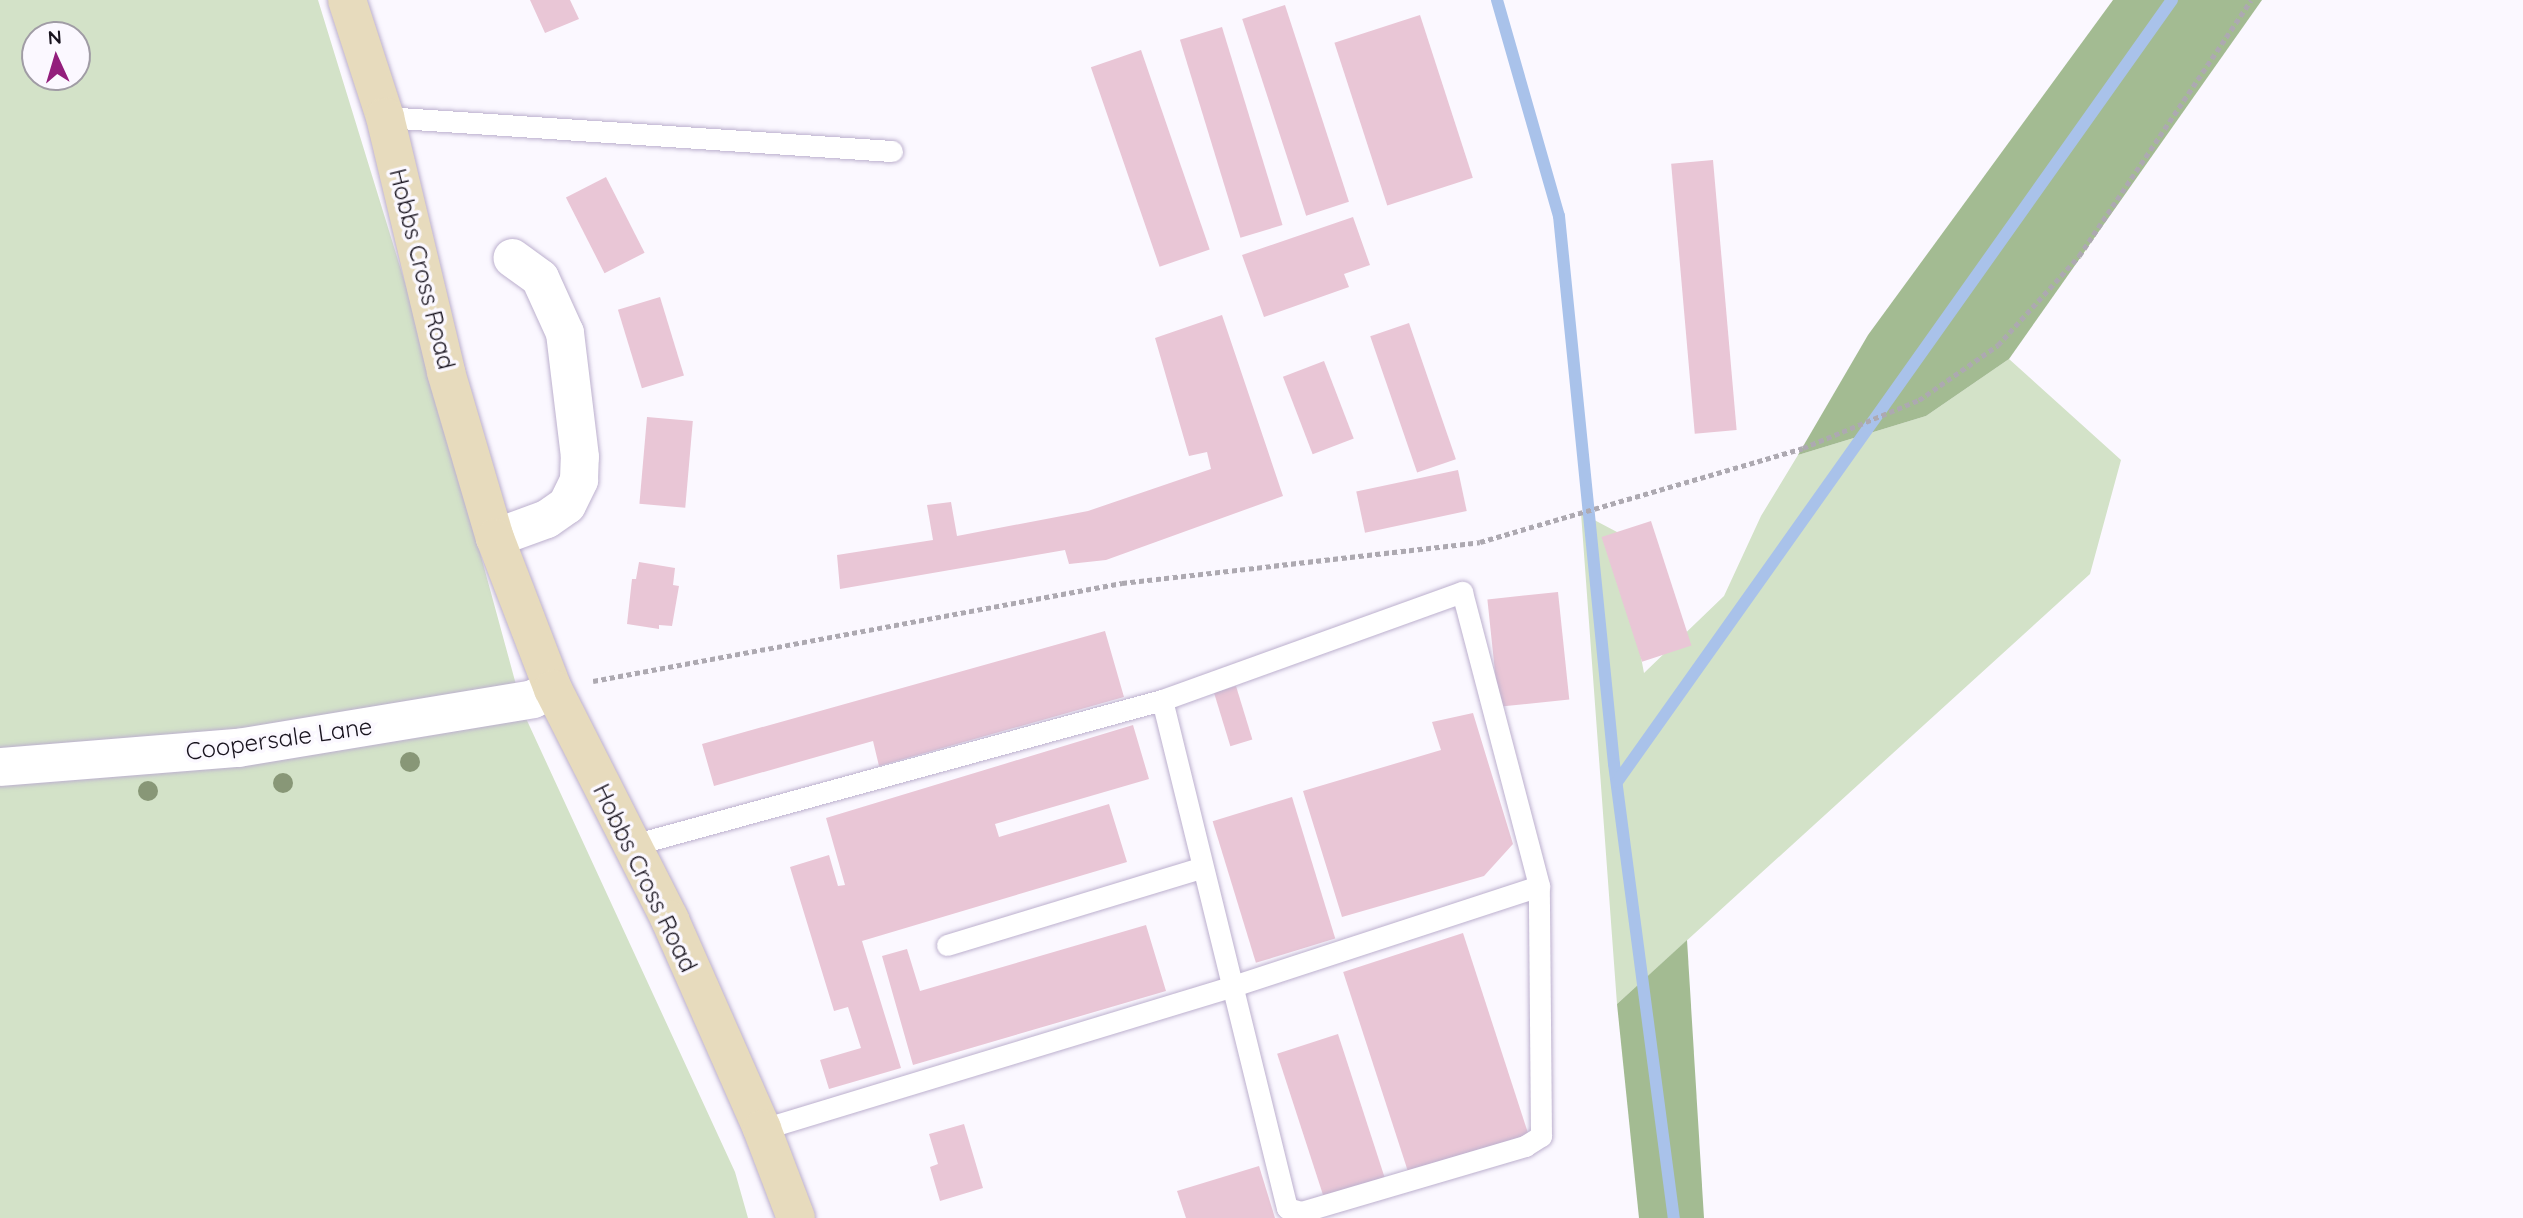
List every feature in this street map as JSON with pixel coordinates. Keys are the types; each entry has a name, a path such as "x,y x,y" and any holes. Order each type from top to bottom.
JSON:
{"street":[{"name":"Hobbs Cross Road","path":"347,0 385,117 446,372 495,538 553,689 629,846 670,920 762,1129 796,1218"},
{"path":"495,538 547,519 568,505 580,469 577,407 565,333 540,278 512,258"},
{"name":"Coopersale Lane","path":"0,767 238,748 533,699 553,689"}],"lane":[{"path":"385,117 892,151"},
{"path":"629,846 1161,700 1462,592 1539,886 1541,1136 1525,1146 1301,1212 1287,1208 1161,700"},
{"path":"947,945 1201,868"},
{"path":"762,1129 1230,986 1539,886"}],"path":[{"path":"553,689 1122,583 1480,542 1803,448 1919,400 1998,345 2079,256 2251,0"}],"green space":[{"path":"0,0 318,0 418,325 524,714 735,1172 748,1218 0,1218"},
{"path":"2113,0 2262,0 2009,359 1926,416 1798,455 1868,335"},
{"path":"2009,359 2121,460 2090,574 1617,1004 1581,513 1617,532 1644,673 1724,596 1761,516 1798,455 1926,416"},
{"path":"1687,940 1704,1218 1639,1218 1617,1004"}],"building":[{"path":"530,0 570,0 579,19 545,33"},
{"path":"1285,5 1349,202 1306,216 1242,19"},
{"path":"1420,15 1473,178 1387,205 1334,43"},
{"path":"1222,27 1283,225 1240,238 1180,40"},
{"path":"1141,50 1210,250 1160,267 1091,67"},
{"path":"1713,160 1737,430 1695,434 1671,164"},
{"path":"606,177 645,253 604,273 566,197"},
{"path":"1353,217 1370,265 1344,274 1349,287 1264,317 1242,255"},
{"path":"660,297 684,375 642,388 618,310"},
{"path":"1222,315 1283,496 1106,560 1069,564 1065,550 840,589 837,555 933,540 927,505 951,502 957,536 1088,511 1211,469 1207,452 1189,456 1155,338"},
{"path":"1409,323 1456,459 1417,473 1370,336"},
{"path":"1324,361 1354,438 1313,454 1283,377"},
{"path":"647,417 693,421 685,508 639,504"},
{"path":"1458,470 1467,511 1365,533 1356,492"},
{"path":"1651,521 1691,646 1642,662 1602,537"},
{"path":"639,562 675,568 673,585 679,586 672,626 659,625 659,629 627,624 632,579 636,579"},
{"path":"1558,592 1569,699 1499,707 1487,599"},
{"path":"1105,631 1124,697 879,766 873,741 714,786 702,744"},
{"path":"1236,686 1252,740 1230,746 1214,693"},
{"path":"1473,713 1513,844 1484,876 1342,917 1303,791 1441,750 1432,722"},
{"path":"1133,725 1149,779 995,824 999,837 1109,804 1127,862 862,941 901,1068 829,1089 820,1060 861,1048 848,1007 834,1011 790,867 829,855 838,886 845,885 826,818"},
{"path":"1292,797 1335,939 1256,963 1213,821"},
{"path":"1146,925 1166,991 913,1065 882,956 907,949 920,991"},
{"path":"1463,933 1529,1137 1410,1176 1343,972"},
{"path":"1338,1034 1387,1183 1326,1203 1277,1054"},
{"path":"964,1124 983,1188 940,1201 930,1167 938,1164 929,1134"},
{"path":"1259,1166 1275,1218 1186,1218 1177,1191"}],"waterway":[{"path":"1497,0 1559,216 1614,764 1674,1218"},
{"path":"1617,782 2172,0"}]}
